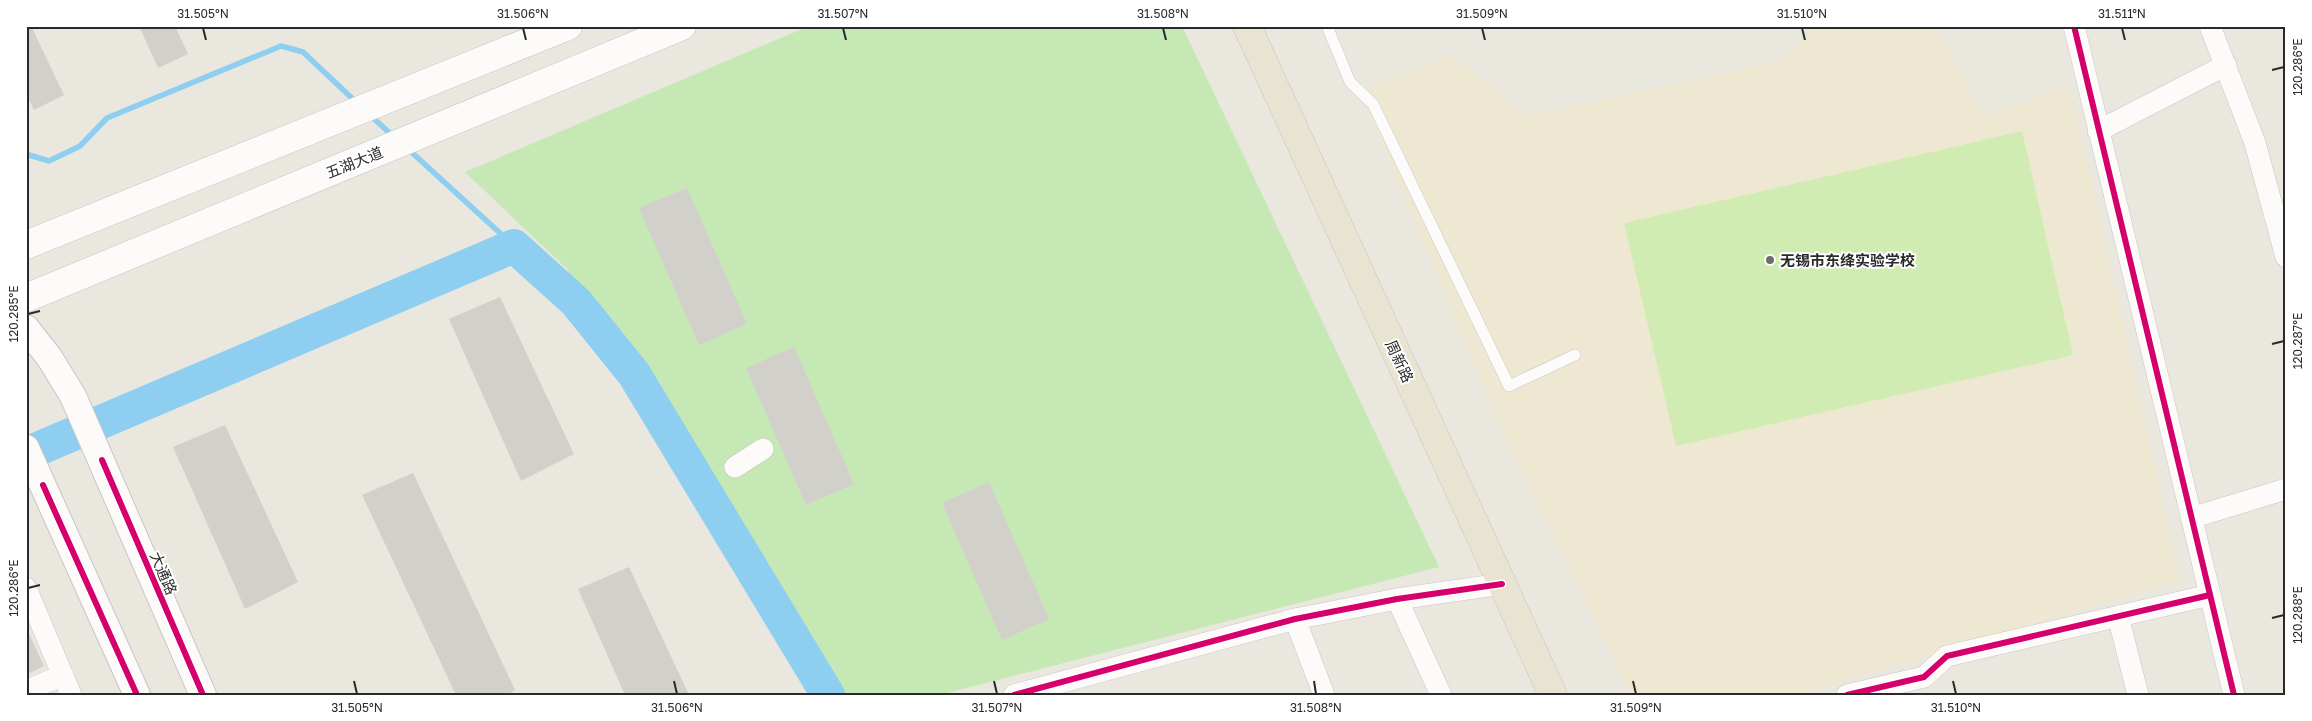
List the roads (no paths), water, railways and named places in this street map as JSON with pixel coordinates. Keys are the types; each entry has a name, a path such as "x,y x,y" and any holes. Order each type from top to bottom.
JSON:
{"main road":[{"path":"26,245 568,26"},
{"name":"五湖大道","path":"26,298 682,26"},
{"name":"周新路","path":"1236,26 1497,585 1553,695"},
{"name":"周新路","path":"1247,26 1497,585 1541,695"}],"street":[{"path":"2074,26 2234,695"},
{"path":"2210,26 2254,143 2286,257"},
{"path":"2098,131 2226,65"},
{"name":"大通路","path":"26,328 49,357 73,396 203,695"},
{"path":"26,448 137,695"},
{"path":"735,467 763,449"},
{"path":"2192,518 2286,489"},
{"path":"1014,695 1295,620 1397,599 1497,585"},
{"path":"26,588 71,695"},
{"path":"1847,695 1924,677 1947,656 2210,595"},
{"path":"1397,599 1441,695"},
{"path":"2118,616 2138,695"},
{"path":"1295,620 1324,695"},
{"path":"26,691 63,675"}],"lane":[{"path":"1327,26 1350,82 1373,104 1508,386 1575,355"}],"waterway":[{"path":"26,154 49,161 80,146 107,118 281,46 303,52 357,103"},
{"path":"370,115 394,137"},
{"path":"407,148 514,246"},
{"path":"26,454 514,246 576,302 634,374 828,695"}],"place":[{"name":"无锡市东绛实验学校","path":"1770,260"}]}
